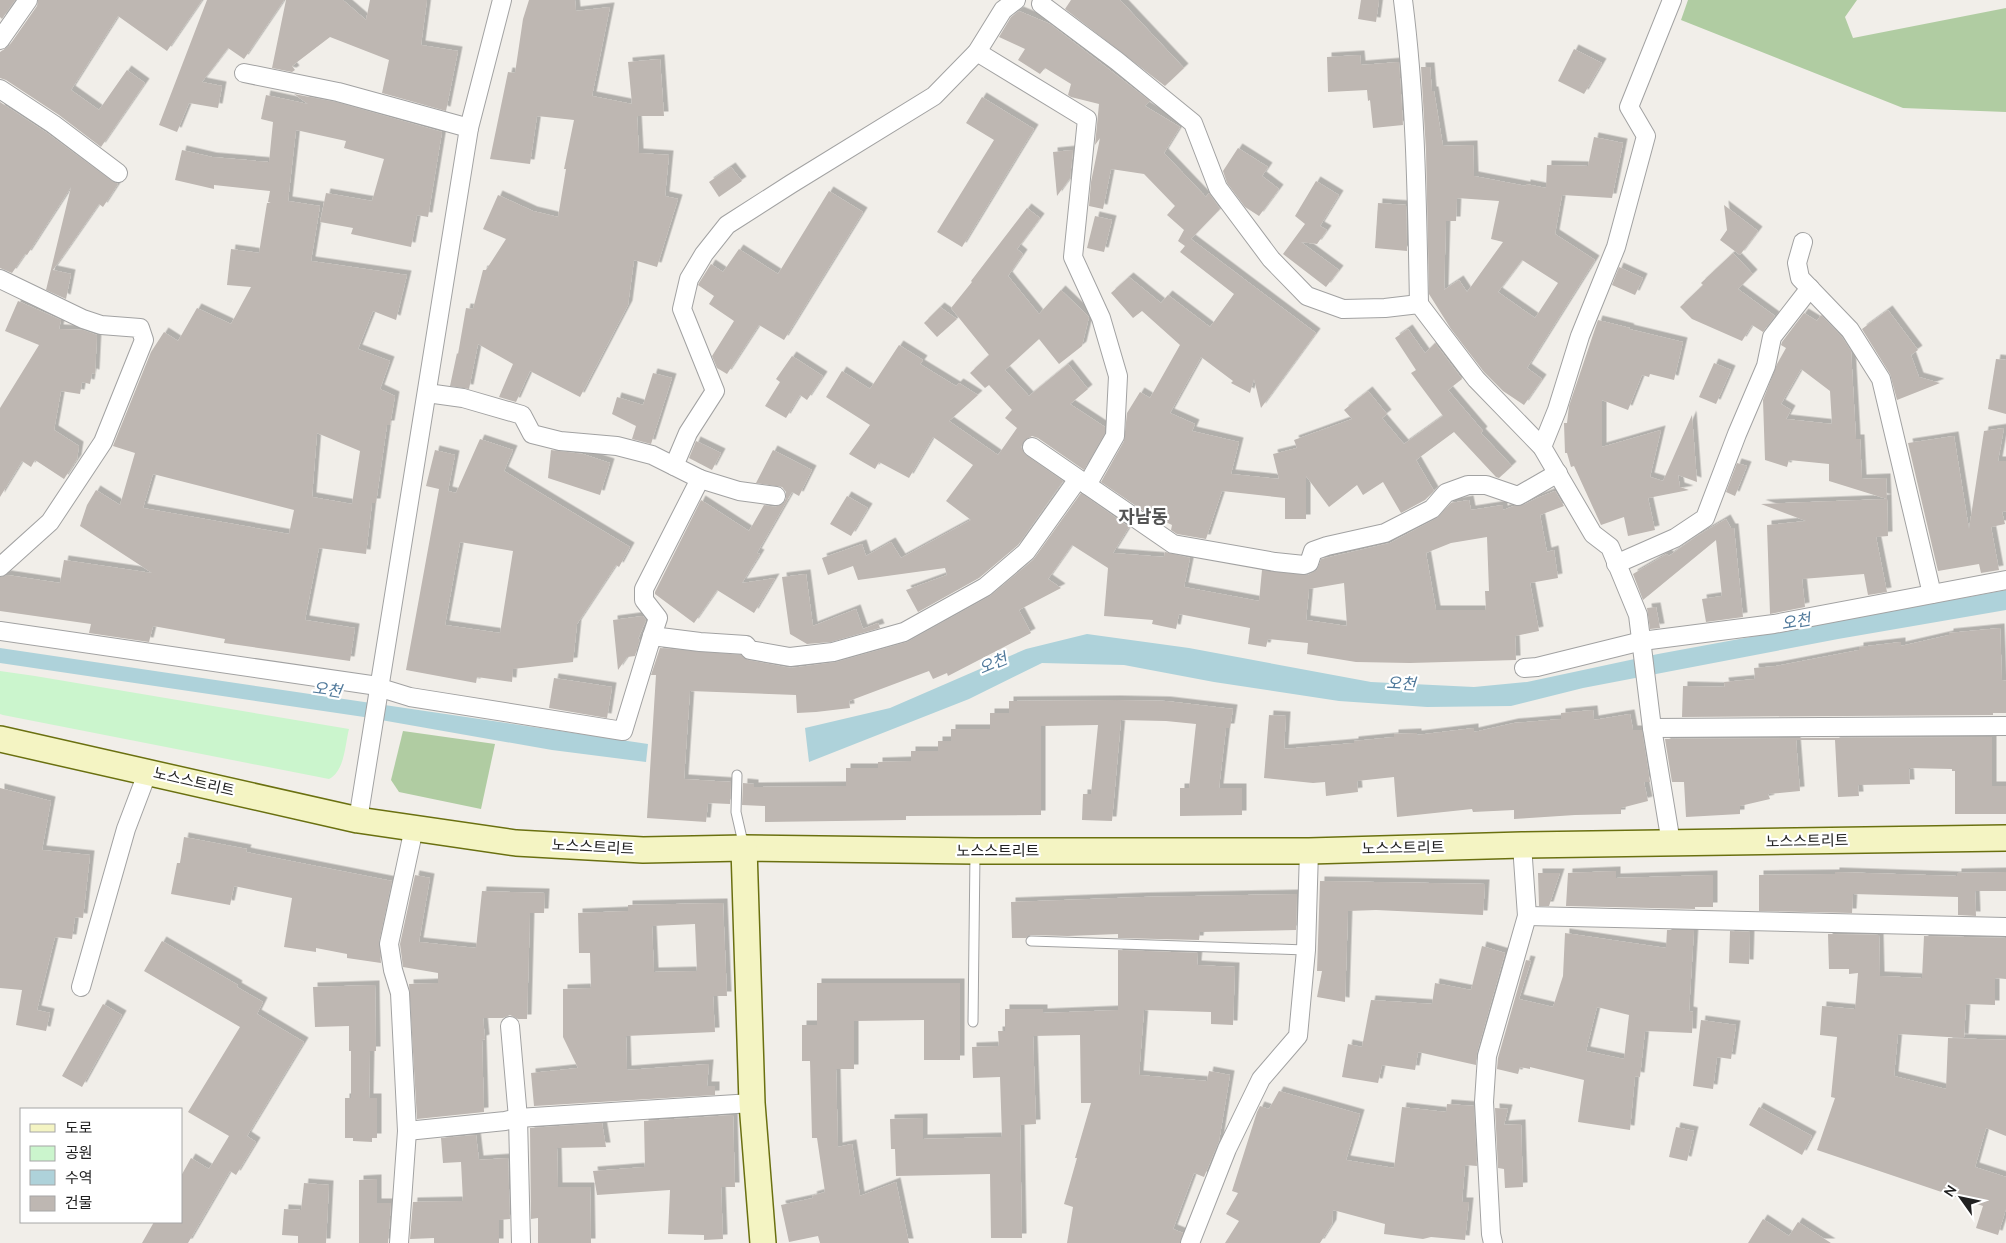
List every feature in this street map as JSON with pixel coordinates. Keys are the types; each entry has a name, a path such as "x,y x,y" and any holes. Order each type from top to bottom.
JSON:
{"main road":[{"name":"노스스트리트","path":"0,739 358,820 516,843 643,850 744,848 975,851 1309,850 2006,838"},
{"path":"744,848 752,1103 763,1243"}],"street":[{"path":"0,40 28,0"},
{"path":"358,820 469,128 502,0"},
{"path":"674,466 688,433 715,391 682,309 689,279 704,254 727,226 791,184 934,96 978,52 1003,10 1016,0"},
{"path":"1403,0 1416,153 1419,304 1476,379 1542,447 1593,534 1610,546 1638,615 1652,728 1671,843"},
{"path":"1542,447 1557,410 1580,336 1616,247 1646,136 1629,107 1672,0"},
{"path":"1037,1 1118,61 1193,123 1218,188 1270,259 1307,296 1343,309 1385,308 1419,304"},
{"path":"652,636 746,645 750,650 790,657 834,652 904,632 985,587 1026,552 1083,482 1115,436 1118,376 1101,318 1072,258 1087,119 978,52"},
{"path":"244,73 338,92 469,128"},
{"path":"0,89 53,124 118,173"},
{"path":"1803,242 1796,263 1800,278 1850,330 1881,379 1932,594"},
{"path":"0,279 83,319 102,325 140,328 144,340 104,442 50,522 0,567"},
{"path":"1616,564 1675,538 1705,518 1737,434 1766,366 1772,337 1810,288"},
{"path":"427,393 464,398 522,415 532,434 560,441 617,446 652,455 700,479 739,491 776,496"},
{"path":"1032,447 1173,544 1275,562 1304,564 1308,563 1313,551 1385,533 1432,509 1446,493 1468,485 1486,485 1518,496 1558,473"},
{"path":"0,631 623,731 658,618 644,600 644,589 700,479"},
{"path":"1524,668 1642,641 1774,624 2006,580"},
{"path":"1652,728 2006,726"},
{"path":"81,987 126,829 148,771"},
{"path":"399,1243 407,1131 400,993 393,970 389,944 414,828"},
{"path":"1494,1243 1491,1234 1484,1102 1487,1056 1527,916 1522,845"},
{"path":"1190,1243 1227,1149 1262,1079 1298,1036 1306,950 1309,850"},
{"path":"1527,916 2006,928"},
{"path":"510,1026 518,1118 521,1243"},
{"path":"407,1131 518,1118 752,1103"}],"lane":[{"path":"737,775 736,812 744,848"},
{"path":"972,1022 975,851"},
{"path":"1031,941 1306,950"}],"green space":[{"path":"1688,0 1857,0 1845,17 1853,38 2006,8 2006,112 1903,108 1681,20"},
{"path":"0,671 349,729 344,757 338,770 329,779 3,715 0,714"},
{"path":"403,731 495,744 481,809 399,792 391,780"}],"water":[{"name":"오천","path":"2006,590 2006,610 1838,639 1583,688 1511,706 1427,707 1339,701 1214,682 1124,665 1042,663 969,699 809,762 805,728 890,708 1026,649 1087,634 1189,648 1371,682 1474,687 1527,682 1658,654"},
{"path":"0,648 648,744 646,762 552,750 364,717 0,663"}],"building":[{"path":"0,0 15,0 2,19 0,17"},
{"path":"38,0 202,0 167,51 118,16 71,90 99,110 127,70 145,83 101,147 59,115 0,78 0,52 9,46 37,6"},
{"path":"207,0 284,0 244,59 228,48 202,82 222,86 218,108 189,103 177,132 159,125"},
{"path":"286,0 343,0 366,20 370,0 427,0 421,45 458,51 446,111 382,93 389,60 330,37 292,66 295,70 292,72 272,68"},
{"path":"529,0 575,0 576,11 610,7 592,96 632,104 628,62 660,59 664,116 637,116 639,153 669,155 665,196 678,199 657,267 634,260 628,305 580,397 530,371 516,402 499,397 513,364 478,344 469,389 450,386 466,308 473,309 483,270 486,270 506,239 483,229 498,195 533,211 558,217 566,169 564,169 574,120 537,116 530,164 490,159 508,72 515,73 523,19"},
{"path":"1071,0 1120,0 1184,68 1165,86 1065,9"},
{"path":"1361,0 1379,0 1376,22 1358,19"},
{"path":"1019,11 1050,24 1150,101 1145,106 1180,127 1164,153 1206,197 1209,193 1220,209 1191,239 1316,333 1261,408 1254,379 1250,393 1231,383 1233,381 1201,357 1170,413 1195,424 1192,431 1239,442 1231,474 1279,479 1273,454 1297,448 1294,440 1352,419 1344,410 1368,391 1387,414 1382,418 1404,444 1443,416 1411,373 1416,370 1395,338 1408,329 1425,353 1435,343 1462,379 1448,390 1483,431 1481,433 1512,466 1499,478 1496,477 1454,432 1416,460 1434,491 1425,500 1401,513 1383,482 1363,495 1357,485 1329,507 1306,476 1306,519 1285,519 1285,498 1222,491 1206,539 1177,534 1171,530 1172,525 1145,512 1101,482 1124,441 1127,413 1140,392 1150,398 1180,345 1142,311 1133,318 1111,293 1129,277 1161,303 1168,295 1210,327 1234,294 1180,252 1185,246 1178,241 1184,230 1167,215 1175,206 1144,174 1111,169 1103,209 1089,206 1091,182 1100,138 1095,145 1099,104 1071,97 1068,95 1071,84 1045,68 1040,74 1018,60 1025,49 999,37 1011,17"},
{"path":"1574,49 1602,63 1584,94 1558,81"},
{"path":"1360,55 1361,65 1399,62 1403,125 1373,128 1367,90 1328,92 1327,57"},
{"path":"1421,67 1430,67 1432,91 1434,91 1443,146 1473,145 1474,176 1546,188 1547,165 1588,166 1594,137 1623,143 1612,198 1562,195 1555,234 1595,260 1527,368 1542,379 1524,405 1503,391 1484,372 1451,329 1429,294 1426,151","holes":["1457,198 1499,201 1491,239 1503,242 1467,292 1459,280 1444,290 1446,221 1456,221","1522,260 1558,283 1535,318 1498,292"]},
{"path":"294,94 336,102 442,132 428,217 417,215 411,247 351,234 353,228 320,222 326,193 372,201 384,159 344,148 346,141 296,130 288,201 320,206 311,261 407,275 396,320 373,311 358,349 390,361 380,389 395,396 390,425 387,425 376,503 372,503 366,554 319,548 305,620 355,628 350,661 224,643 225,639 153,626 149,642 89,633 91,624 0,611 0,577 7,575 60,583 64,560 152,573 80,526 87,505 96,490 120,505 135,453 113,446 151,352 164,332 178,341 197,308 231,324 251,287 227,285 231,249 259,253 267,203 271,203 268,202 270,191 214,185 214,189 175,180 182,150 212,157 269,162 273,122 261,119 266,95 308,104","holes":["317,433 360,451 352,504 312,497","153,474 294,510 289,534 143,508"]},
{"path":"982,97 1034,129 962,247 937,232 994,140 966,123"},
{"path":"0,102 118,184 103,207 99,204 53,270 71,274 66,299 46,290 71,187 27,255 25,254 12,273 0,268"},
{"path":"1238,148 1268,167 1262,176 1279,189 1259,216 1245,207 1227,183 1223,171"},
{"path":"1073,150 1070,178 1057,196 1053,152"},
{"path":"731,167 742,181 719,197 709,182"},
{"path":"1316,181 1339,195 1320,226 1327,230 1317,244 1301,242 1339,270 1326,287 1283,254 1305,224 1295,216"},
{"path":"829,191 863,212 784,340 759,325 727,374 717,368 712,356 734,321 709,304 714,296 698,285 699,283 711,264 723,272 739,249 778,274"},
{"path":"1378,203 1406,205 1407,251 1375,248"},
{"path":"1724,205 1758,231 1740,255 1720,240 1727,230"},
{"path":"1027,208 1040,218 1017,249 1023,254 1008,276 1039,314 1061,290 1089,317 1082,346 1059,364 1039,339 1005,370 1029,396 1068,364 1088,389 1070,404 1105,427 1105,433 1084,470 1038,438 1032,436 1024,441 1021,447 1026,455 1063,481 1018,545 979,578 918,612 906,590 947,575 945,568 858,580 853,566 828,575 822,558 862,544 866,556 891,542 901,558 971,520 946,501 973,465 933,437 909,478 879,462 875,469 849,454 870,425 826,397 842,371 870,389 899,345 923,360 920,364 956,386 959,383 978,395 949,421 998,455 1017,428 1005,418 1012,410 989,385 985,388 970,373 989,355 951,308"},
{"path":"1095,216 1112,220 1104,252 1087,248"},
{"path":"1733,253 1753,274 1738,289 1775,316 1763,332 1752,325 1742,341 1692,319 1680,307 1703,285 1701,283"},
{"path":"1619,267 1643,278 1635,295 1612,285"},
{"path":"18,301 61,320 59,329 83,330 97,335 95,374 92,373 90,384 82,382 80,394 61,391 54,430 79,446 77,459 64,479 35,460 31,467 22,461 0,497 0,408 39,345 5,331"},
{"path":"940,307 957,319 937,337 924,323"},
{"path":"1888,310 1918,350 1911,355 1919,377 1940,383 1897,400 1890,374 1862,329"},
{"path":"1804,313 1817,321 1821,315 1842,337 1851,351 1856,439 1860,439 1862,479 1886,478 1887,499 1829,481 1829,464 1789,460 1787,467 1765,460 1763,400 1777,364 1786,348 1781,345","holes":["1801,369 1830,391 1832,424 1786,419 1791,410 1781,404"]},
{"path":"1598,320 1683,342 1674,380 1650,374 1649,377 1642,375 1628,410 1602,400 1602,447 1661,430 1650,477 1663,481 1692,415 1697,482 1678,475 1680,487 1689,490 1648,498 1655,530 1628,536 1624,517 1601,525 1574,466 1571,467 1567,453 1565,453 1564,423 1567,423 1569,406"},
{"path":"792,356 823,376 807,400 800,395 786,418 765,406 780,382 776,379"},
{"path":"1996,359 2006,360 2006,414 1988,409"},
{"path":"1714,363 1731,370 1716,404 1699,397"},
{"path":"653,373 672,378 651,444 632,439 636,426 612,414 617,397 643,405"},
{"path":"2004,428 1998,461 2006,461 2006,511 2002,512 2005,524 1991,527 1999,570 1981,573 1979,564 1938,571 1908,443 1954,436 1969,529 1984,431"},
{"path":"480,439 513,450 504,471 630,547 619,567 616,565 577,624 573,662 513,669 512,682 477,677 476,683 406,670 439,489 426,486 435,450 455,455 448,491 456,493","holes":["460,542 513,551 500,633 445,625"]},
{"path":"696,441 721,453 712,470 689,458"},
{"path":"551,450 583,454 610,463 600,495 548,478"},
{"path":"773,450 812,470 799,496 792,492 757,553 760,554 742,583 775,578 754,613 717,590 694,623 655,594 655,592 701,500 749,531 764,505 775,507 784,503 786,492 782,487 756,483"},
{"path":"1737,463 1747,466 1735,496 1726,492"},
{"path":"1555,491 1564,506 1540,515 1547,552 1554,550 1558,578 1530,583 1539,631 1515,636 1516,660 1410,663 1356,662 1307,654 1308,643 1268,639 1266,647 1248,644 1250,628 1179,614 1176,629 1152,624 1153,620 1104,616 1108,568 1072,545 1048,579 1061,588 1019,610 1031,633 948,676 947,673 933,679 929,671 849,701 850,708 816,712 797,713 796,695 690,691 684,779 731,782 730,804 708,803 706,822 647,818 656,675 651,675 660,648 741,655 748,660 791,668 836,662 907,642 990,596 1033,560 1081,493 1129,527 1113,553 1164,557 1165,552 1190,558 1184,587 1259,601 1262,570 1308,575 1317,570 1321,559 1390,543 1437,518 1451,503 1469,500 1471,510 1503,505 1503,510 1523,505","holes":["1487,537 1489,591 1485,591 1486,610 1436,610 1426,553 1451,543","1344,583 1347,626 1306,620 1309,589"]},
{"path":"847,496 868,508 851,536 830,524"},
{"path":"1887,499 1888,536 1876,537 1887,592 1868,595 1864,574 1802,579 1805,607 1770,614 1767,525 1806,521 1761,504"},
{"path":"1726,519 1731,528 1734,528 1743,617 1706,622 1702,599 1722,596 1716,540 1643,600 1633,574 1667,554 1669,556 1697,536"},
{"path":"806,574 813,626 856,609 863,629 878,623 880,628 831,642 807,644 790,634 782,577"},
{"path":"1656,607 1660,628 1650,629 1647,608"},
{"path":"643,616 646,620 638,639 640,639 635,656 627,657 618,670 613,620"},
{"path":"2000,628 2002,680 2006,681 2006,713 1993,713 1993,715 1682,717 1683,686 1725,687 1724,682 1755,679 1754,668 1776,666 1859,650 1859,647 1901,642 1901,646 1949,635 1949,633"},
{"path":"554,678 612,687 607,718 549,708"},
{"path":"1009,701 1166,701 1233,709 1230,728 1226,728 1219,788 1242,788 1242,815 1180,816 1180,788 1189,788 1196,724 1121,720 1112,821 1082,820 1083,794 1091,794 1098,725 1041,726 1041,815 906,816 906,820 765,822 765,806 742,805 743,783 754,784 754,787 846,786 846,768 878,768 878,762 911,761 911,751 938,751 938,741 951,741 951,729 990,729 990,713 1009,713"},
{"path":"1593,710 1594,720 1630,714 1633,730 1642,730 1650,782 1644,782 1648,801 1621,808 1621,814 1514,819 1514,810 1473,812 1472,809 1397,817 1394,777 1357,781 1358,792 1326,796 1325,782 1313,783 1264,778 1269,715 1286,716 1284,749 1354,743 1354,741 1394,737 1394,734 1417,733 1417,735 1474,728 1474,732 1514,723 1561,719 1561,713"},
{"path":"1992,737 1992,786 2006,786 2006,814 1955,814 1955,771 1952,771 1952,769 1909,768 1910,784 1858,785 1859,796 1838,797 1835,740 1796,740 1800,791 1768,794 1770,799 1740,806 1740,814 1686,817 1684,782 1672,782 1665,739"},
{"path":"0,788 51,801 42,850 90,855 83,918 75,917 72,939 55,937 37,1010 50,1013 46,1031 16,1025 22,990 0,988"},
{"path":"184,837 247,849 246,852 392,881 379,942 381,963 347,958 347,954 316,948 316,952 284,947 292,898 234,886 230,905 171,894 177,863 180,863"},
{"path":"1616,871 1616,878 1713,875 1713,907 1695,907 1695,909 1566,906 1568,873"},
{"path":"1835,872 1957,876 1957,873 2006,872 2006,891 1975,891 1976,916 1958,915 1958,897 1853,894 1852,913 1759,911 1759,875 1835,874"},
{"path":"1538,873 1560,873 1549,906 1539,906"},
{"path":"415,875 430,878 419,942 476,948 482,891 545,893 544,913 530,913 527,1019 518,1019 510,1015 503,1018 483,1018 485,1039 482,1040 484,1112 417,1119 409,984 438,983 438,973 403,967 400,944"},
{"path":"1320,881 1485,884 1483,915 1376,910 1348,911 1345,1002 1317,997 1322,971 1317,971"},
{"path":"1297,894 1296,930 1200,932 1199,940 1118,938 1118,934 1031,935 1026,938 1012,938 1011,902"},
{"path":"723,903 727,996 713,996 715,1032 626,1036 627,1070 709,1064 707,1086 715,1086 715,1095 534,1106 531,1073 578,1068 563,1037 563,989 591,988 590,953 579,953 578,913 628,911 628,905","holes":["695,924 697,971 654,972 652,926"]},
{"path":"1667,930 1694,930 1689,1011 1693,1012 1692,1033 1645,1031 1640,1077 1635,1076 1630,1130 1578,1122 1584,1080 1530,1067 1530,1069 1520,1067 1518,1074 1497,1069 1498,1058 1526,960 1531,961 1519,999 1553,1007 1563,976 1565,933 1666,948","holes":["1597,1007 1629,1015 1624,1059 1586,1051"]},
{"path":"1730,931 1750,932 1749,964 1729,963"},
{"path":"1828,934 1879,935 1880,976 1922,978 1924,936 2006,938 2006,979 1995,978 1995,1005 1966,1004 1964,1038 1898,1034 1894,1076 1946,1089 1948,1038 2006,1040 2006,1136 1986,1128 1975,1167 2006,1177 2006,1209 1998,1235 1976,1228 1983,1206 1817,1150 1835,1098 1831,1097 1837,1037 1820,1035 1822,1006 1855,1009 1858,973 1849,974 1849,969 1829,969"},
{"path":"162,941 238,985 237,987 263,1002 257,1014 304,1042 247,1136 256,1142 236,1175 230,1171 188,1243 142,1243 153,1223 182,1223 182,1174 191,1158 209,1169 229,1136 188,1112 240,1027 144,971"},
{"path":"1482,946 1505,953 1477,1053 1476,1065 1418,1052 1415,1070 1382,1065 1378,1083 1342,1077 1348,1044 1362,1047 1371,1000 1432,1004 1435,983 1471,990"},
{"path":"1118,950 1198,953 1197,965 1235,967 1233,1025 1211,1024 1211,1012 1144,1010 1139,1075 1207,1081 1209,1071 1230,1075 1219,1141 1204,1177 1194,1173 1173,1229 1183,1233 1180,1243 1067,1243 1073,1207 1064,1204 1091,1103 1081,1103 1080,1035 1033,1036 1036,1124 1020,1125 1022,1238 991,1238 990,1174 896,1176 895,1149 891,1149 890,1119 923,1118 923,1139 1002,1137 1000,1077 973,1078 972,1047 999,1046 998,1031 1005,1031 1005,1009 1043,1009 1043,1013 1118,1010"},
{"path":"817,983 960,983 960,1060 924,1060 924,1020 854,1021 854,1069 836,1069 838,1147 852,1144 860,1196 896,1182 909,1243 820,1243 818,1236 789,1242 781,1205 813,1198 812,1196 825,1192 817,1138 812,1138 810,1061 802,1061 802,1025 817,1025"},
{"path":"375,985 376,1051 370,1051 369,1098 377,1098 377,1138 372,1138 372,1142 353,1141 353,1138 345,1138 345,1098 351,1098 349,1026 315,1027 313,987"},
{"path":"103,1004 122,1015 82,1087 62,1076"},
{"path":"1701,1020 1736,1025 1731,1059 1717,1057 1713,1089 1693,1086"},
{"path":"1279,1091 1360,1114 1346,1160 1394,1168 1402,1107 1446,1112 1447,1104 1474,1106 1477,1166 1465,1165 1462,1202 1469,1202 1465,1240 1431,1237 1423,1239 1384,1234 1385,1224 1333,1210 1332,1224 1320,1243 1225,1243 1239,1221 1226,1214 1238,1193 1232,1191 1257,1112 1260,1106 1269,1109"},
{"path":"1759,1107 1812,1136 1802,1155 1749,1125"},
{"path":"1495,1108 1508,1109 1504,1125 1521,1124 1523,1187 1505,1188 1504,1169 1498,1168"},
{"path":"733,1115 735,1187 721,1187 723,1239 704,1240 704,1235 668,1234 670,1190 597,1195 593,1171 645,1167 644,1121"},
{"path":"602,1123 606,1147 557,1148 558,1187 590,1187 591,1243 538,1243 538,1218 531,1219 530,1128"},
{"path":"1676,1127 1694,1131 1687,1161 1669,1157"},
{"path":"476,1135 479,1160 508,1158 510,1219 499,1220 499,1243 434,1243 434,1238 410,1239 413,1202 463,1201 461,1162 443,1163 441,1138"},
{"path":"377,1179 377,1203 391,1203 388,1243 359,1243 359,1180"},
{"path":"304,1183 329,1185 326,1243 298,1243 298,1236 282,1235 284,1209 301,1210"},
{"path":"1763,1219 1789,1236 1798,1222 1831,1243 1748,1243"}],"district":[{"name":"자남동","path":"1143,517"}]}
